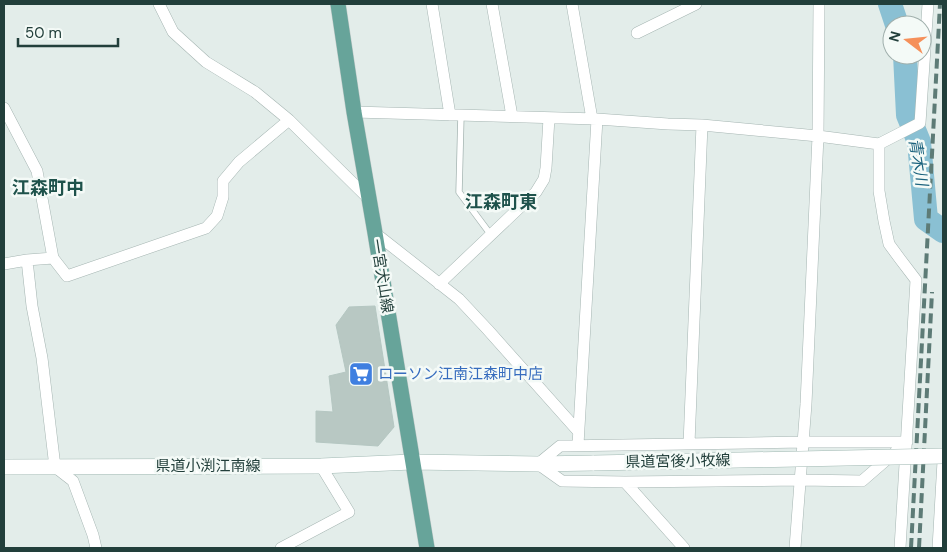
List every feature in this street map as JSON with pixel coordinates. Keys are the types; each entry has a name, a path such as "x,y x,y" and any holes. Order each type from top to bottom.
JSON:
{"main road":[{"name":"一宮犬山線","path":"338,4 354,112 427,548"},
{"name":"県道宮後小牧線","path":"412,462 538,464 943,456"},
{"name":"県道小渕江南線","path":"4,467 321,466 412,462"}],"street":[{"path":"159,4 173,32 206,62 256,92 289,120 370,200"},
{"path":"432,4 456,115"},
{"path":"492,4 512,116"},
{"path":"572,4 594,119 578,445"},
{"path":"637,33 696,4"},
{"path":"795,548 806,394 818,136 819,4"},
{"path":"354,112 594,119 702,125 879,144 920,123 928,4"},
{"path":"4,108 37,171 53,258 67,276 206,228 217,216 223,197 223,181 239,162 289,120"},
{"path":"439,284 536,192 544,179 550,118"},
{"path":"688,444 702,125"},
{"path":"879,144 879,191 890,244 916,280 900,548"},
{"path":"375,233 459,299 578,431"},
{"path":"4,264 53,258"},
{"path":"27,260 32,306 42,358 55,467 73,481 96,548"},
{"path":"907,442 862,481 562,481 538,464 560,446 907,442"},
{"path":"938,548 943,461"},
{"path":"281,548 349,512 321,466"},
{"path":"625,482 684,548"}],"lane":[{"path":"456,115 459,192 491,235"}],"building":[{"name":"ローソン江南江森町中店","path":"375,306 394,427 378,446 316,442 316,411 333,412 329,376 346,372 336,325 349,307"}],"waterway":[{"name":"青木川","path":"890,4 894,15"},
{"name":"青木川","path":"906,65 908,115 919,142 926,219 943,231"}],"railway":[{"path":"911,548 940,4"},
{"path":"919,548 932,292"}],"place":[{"name":"ローソン江南江森町中店","path":"361,374"}],"district":[{"name":"江森町中","path":"48,188"},
{"name":"江森町東","path":"501,202"}]}
